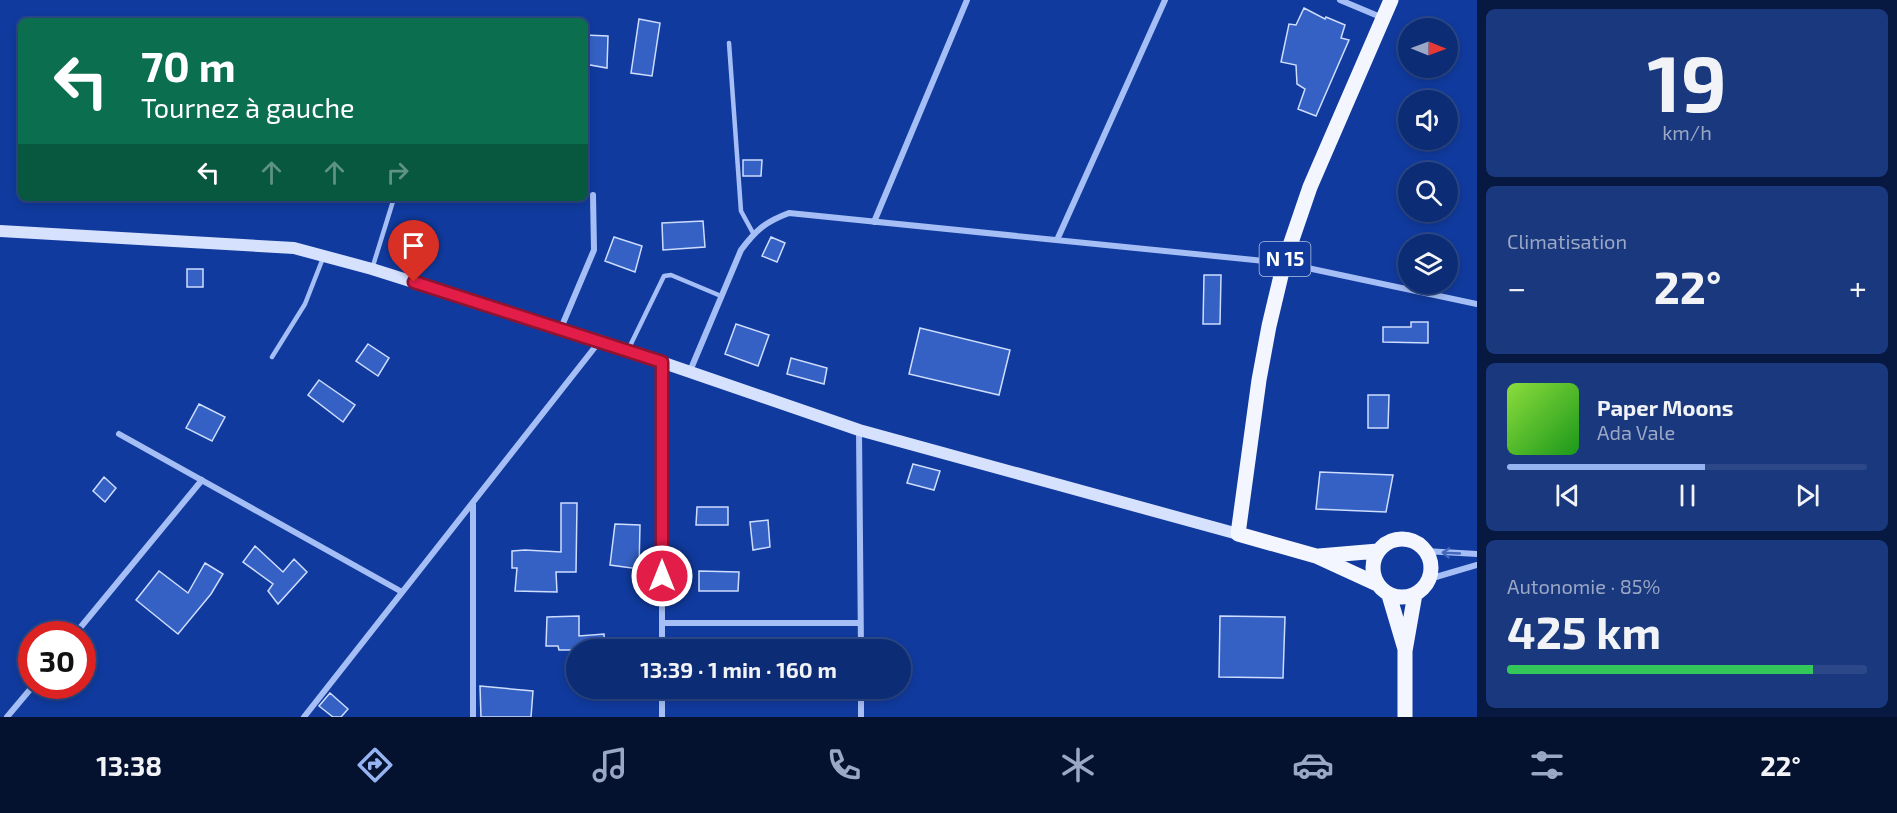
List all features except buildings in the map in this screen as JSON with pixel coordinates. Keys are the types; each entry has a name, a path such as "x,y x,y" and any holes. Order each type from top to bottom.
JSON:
{"main road":[{"name":"N 15","path":"1238,534 1259,380 1284,263 1310,187 1392,0"},
{"path":"0,231 294,248 324,255 372,268 628,350 859,430 1317,556 1377,584 1389,595 1402,598 1424,588 1429,579 1431,564 1425,551 1415,542 1402,539 1388,542 1378,551 1373,562 1373,573 1377,584"},
{"path":"1317,556 1378,551"},
{"path":"1406,717 1406,651 1415,594"},
{"path":"1389,595 1406,651"}],"street":[{"path":"874,222 967,0"},
{"path":"1057,240 1165,0"},
{"path":"1340,0 1383,18"},
{"path":"561,329 594,250 593,195"},
{"path":"690,371 741,250 753,233 770,220 789,213 1284,263 1477,304"},
{"path":"304,717 600,341"},
{"path":"662,362 662,639"},
{"path":"859,430 861,639"},
{"path":"119,434 402,592"},
{"path":"86,621 202,480"},
{"path":"473,504 473,717"},
{"path":"1425,551 1477,554"},
{"path":"1429,579 1477,565"},
{"path":"662,623 860,623"},
{"path":"8,717 23,699"},
{"path":"662,699 662,717"},
{"path":"861,699 861,717"}],"lane":[{"path":"729,43 741,211 753,233"},
{"path":"372,268 393,201"},
{"path":"272,357 305,304 324,255"},
{"path":"628,350 664,276 671,275 721,296"}],"route":[{"path":"414,282 662,362 662,576"}]}
